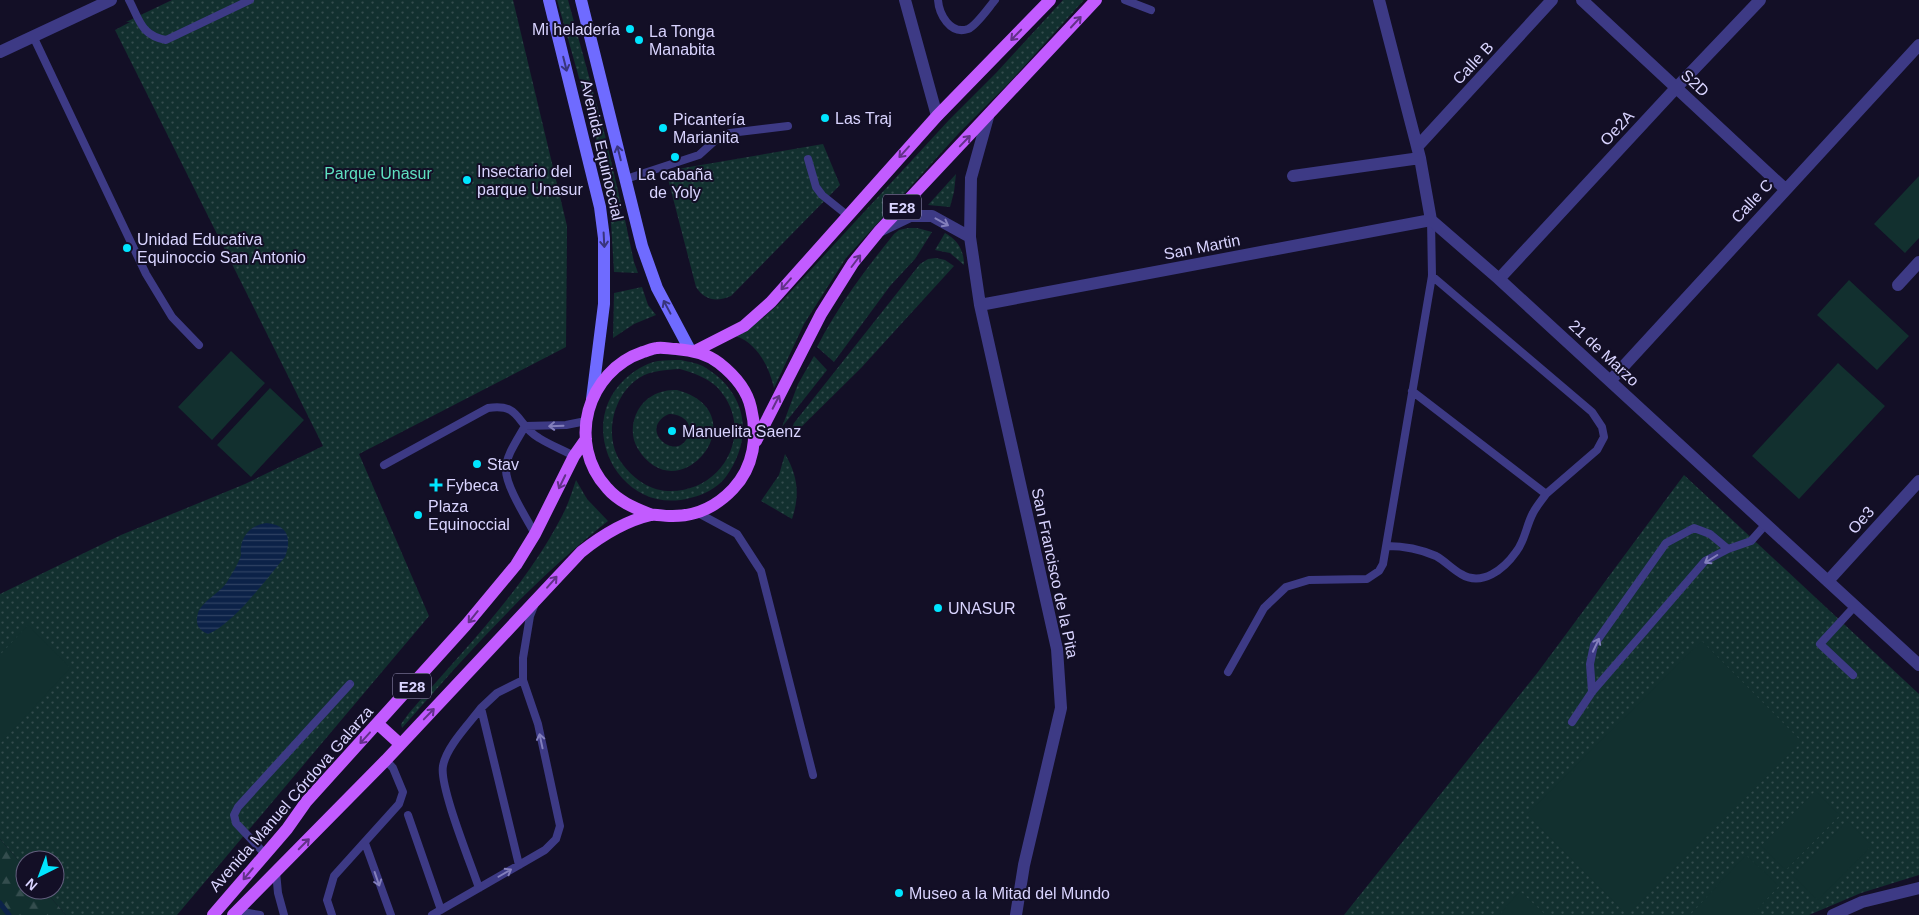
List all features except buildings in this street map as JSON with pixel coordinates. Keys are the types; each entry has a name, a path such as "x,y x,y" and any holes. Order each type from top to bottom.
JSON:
{"main road":[{"name":"Avenida Equinoccial","path":"549,0 600,206 604,238 604,304 592,399"},
{"name":"Avenida Equinoccial","path":"581,0 642,246 655,282 693,351"},
{"name":"E28","path":"693,351 744,326 770,302 936,116 1050,0"},
{"name":"E28","path":"754,446 754,418 751,405 742,386 728,370 712,358 693,351 657,348 630,357 607,375 592,399 586,421 586,439 592,465 607,488 627,505 652,515 683,516 698,513 712,506 734,489 744,475 754,446 821,314 853,264 880,230 1096,0"},
{"name":"Avenida Manuel Córdova Galarza","path":"213,915 287,828 306,802 466,625 516,565 535,534 574,456 586,439"},
{"name":"Avenida Manuel Córdova Galarza","path":"235,913 386,760 535,602 568,564 598,538 652,515"},
{"path":"378,724 400,744"}],"street":[{"path":"0,52 111,0"},
{"path":"904,0 936,116"},
{"path":"1379,0 1419,152 1431,220"},
{"name":"Calle B","path":"1419,152 1552,0"},
{"name":"S2D","path":"1582,0 1786,189"},
{"name":"Oe2A","path":"1499,279 1760,0"},
{"name":"Calle C","path":"1610,381 1919,45"},
{"name":"San Francisco de la Pita","path":"988,117 971,178 970,237 980,305 1057,649 1061,708 1024,865 1016,915"},
{"path":"1292,176 1419,152"},
{"path":"880,230 910,216 932,216 970,237"},
{"name":"21 de Marzo","path":"1431,220 1499,279 1919,665"},
{"name":"San Martin","path":"980,305 1431,220"},
{"path":"1898,285 1919,262"},
{"name":"Oe3","path":"1828,581 1919,481"},
{"path":"1833,915 1862,902 1919,888"}],"lane":[{"path":"129,0 142,27 152,37 166,40 250,0"},
{"path":"938,0 939,10 946,23 958,29 967,29 972,26 995,0"},
{"path":"1125,0 1151,10"},
{"path":"33,36 146,274 172,317 198,345"},
{"path":"626,179 699,156 719,137 730,133 788,126"},
{"path":"808,159 816,187 822,195 847,215"},
{"path":"1228,672 1264,608 1286,587 1309,580 1367,580 1379,572 1384,564 1432,276 1431,220"},
{"path":"1387,546 1419,549 1438,557 1462,575 1474,580 1485,577 1504,566 1518,551 1532,514 1546,494 1598,450 1604,437 1602,427 1592,412 1432,276"},
{"path":"1412,391 1546,494"},
{"path":"384,466 488,408 502,406 512,410 539,439 574,456"},
{"path":"525,426 566,425 586,421"},
{"path":"525,426 508,458 505,470 515,496 535,534"},
{"path":"698,513 737,534 761,571 814,775"},
{"path":"1572,722 1592,692 1706,561 1728,549 1751,541 1766,524"},
{"path":"1592,692 1590,664 1594,645 1666,543 1694,528 1710,534 1728,549"},
{"path":"432,915 545,850 556,839 560,826 538,724 523,680 523,658 530,616 535,602"},
{"path":"1854,675 1820,644 1855,606"},
{"path":"480,888 442,779 442,766 448,752 481,708 498,693 523,680"},
{"path":"265,854 236,823 234,815 238,807 350,684"},
{"path":"481,708 520,865"},
{"path":"332,915 327,900 334,876 399,804 403,792 393,768 386,760"},
{"path":"408,815 441,910"},
{"path":"365,843 391,915"},
{"path":"276,872 278,893 284,915"},
{"path":"235,913 260,915"}],"green space":[{"name":"Parque Unasur","path":"172,0 513,0 567,226 566,347 359,454 429,616 177,915 66,915 53,900 65,900 65,850 15,850 15,856 0,839 0,594 121,535 245,484 323,446 115,30 130,22 126,22"},
{"path":"557,0 568,0 605,135 622,208 610,211 596,138"},
{"path":"1063,0 1084,0 1008,84 959,133 846,258 804,324 774,388 766,364 756,350 736,336 763,318 782,301"},
{"path":"823,144 840,185 731,296 712,299 703,295 696,287 666,171"},
{"path":"956,174 950,207 928,205"},
{"path":"1919,176 1919,238 1905,253 1874,224"},
{"path":"625,220 638,273 614,272 611,222"},
{"path":"908,228 932,232 915,259 890,286 834,362 817,347 825,332 852,289 894,234 899,230"},
{"path":"945,233 959,246 963,255 964,265 950,253 935,250"},
{"path":"928,259 945,260 954,266 861,368 788,440 794,423 920,264"},
{"path":"1849,280 1909,336 1877,370 1817,315"},
{"path":"642,287 648,305 656,315 634,324 613,338 614,293"},
{"path":"231,351 265,383 212,440 178,407"},
{"path":"814,356 827,370 782,427 798,384"},
{"path":"681,360 706,368 731,391 738,404 742,418 743,433 734,463 725,478 718,485 695,497 665,500 643,494 625,481 612,464 605,443 604,421 610,399 625,379 640,368 654,362","holes":["680,369 704,378 717,387 729,404 734,421 734,439 728,456 719,470 705,482 688,489 660,490 646,485 628,471 619,459 615,449 612,438 612,426 618,404 630,385 649,373"]},
{"path":"1838,363 1885,406 1799,499 1752,456"},
{"path":"270,388 304,420 251,477 217,445"},
{"path":"677,390 701,402 712,418 712,436 704,453 691,465 673,471 655,466 638,449 633,435 633,427 637,413 646,400 664,391","holes":["669,414 678,415 688,423 688,436 683,444 676,446 668,445 658,435 656,428 660,420"]},
{"path":"785,454 793,470 797,494 792,519 761,501 779,475"},
{"path":"1684,475 1919,694 1919,875 1861,893 1809,915 1344,915 1538,672"},
{"path":"576,480 587,499 608,521 580,544 500,620 402,728 401,724 409,713 492,619 530,569 562,516"},
{"path":"28,625 70,668 0,744 0,655"},
{"path":"1702,641 1802,742 1627,915 1527,814"},
{"path":"1815,791 1840,815 1786,870 1761,846"},
{"path":"1847,821 1872,845 1818,900 1793,876"},
{"path":"0,839 15,856 15,900 53,900 66,915 0,915"},
{"path":"1746,855 1779,886 1752,915 1690,915"},
{"path":"1520,891 1546,915 1499,915"}],"water":[{"path":"266,523 279,526 284,530 288,538 285,557 239,611 218,629 208,634 197,623 200,609 227,582 240,558 242,542 249,530"}],"waterway":[{"path":"0,903 9,915"}],"place":[{"name":"Mi heladería","path":"630,29"},
{"name":"La Tonga Manabita","path":"639,40"},
{"name":"Las Traj","path":"825,118"},
{"name":"Picantería Marianita","path":"663,128"},
{"name":"La cabaña de Yoly","path":"675,157"},
{"name":"Insectario del parque Unasur","path":"467,180"},
{"name":"Unidad Educativa Equinoccio San Antonio","path":"127,248"},
{"name":"Manuelita Saenz","path":"672,431"},
{"name":"Stav","path":"477,464"},
{"name":"Fybeca","path":"436,485"},
{"name":"Plaza Equinoccial","path":"418,515"},
{"name":"UNASUR","path":"938,608"},
{"name":"Museo a la Mitad del Mundo","path":"899,893"}]}
